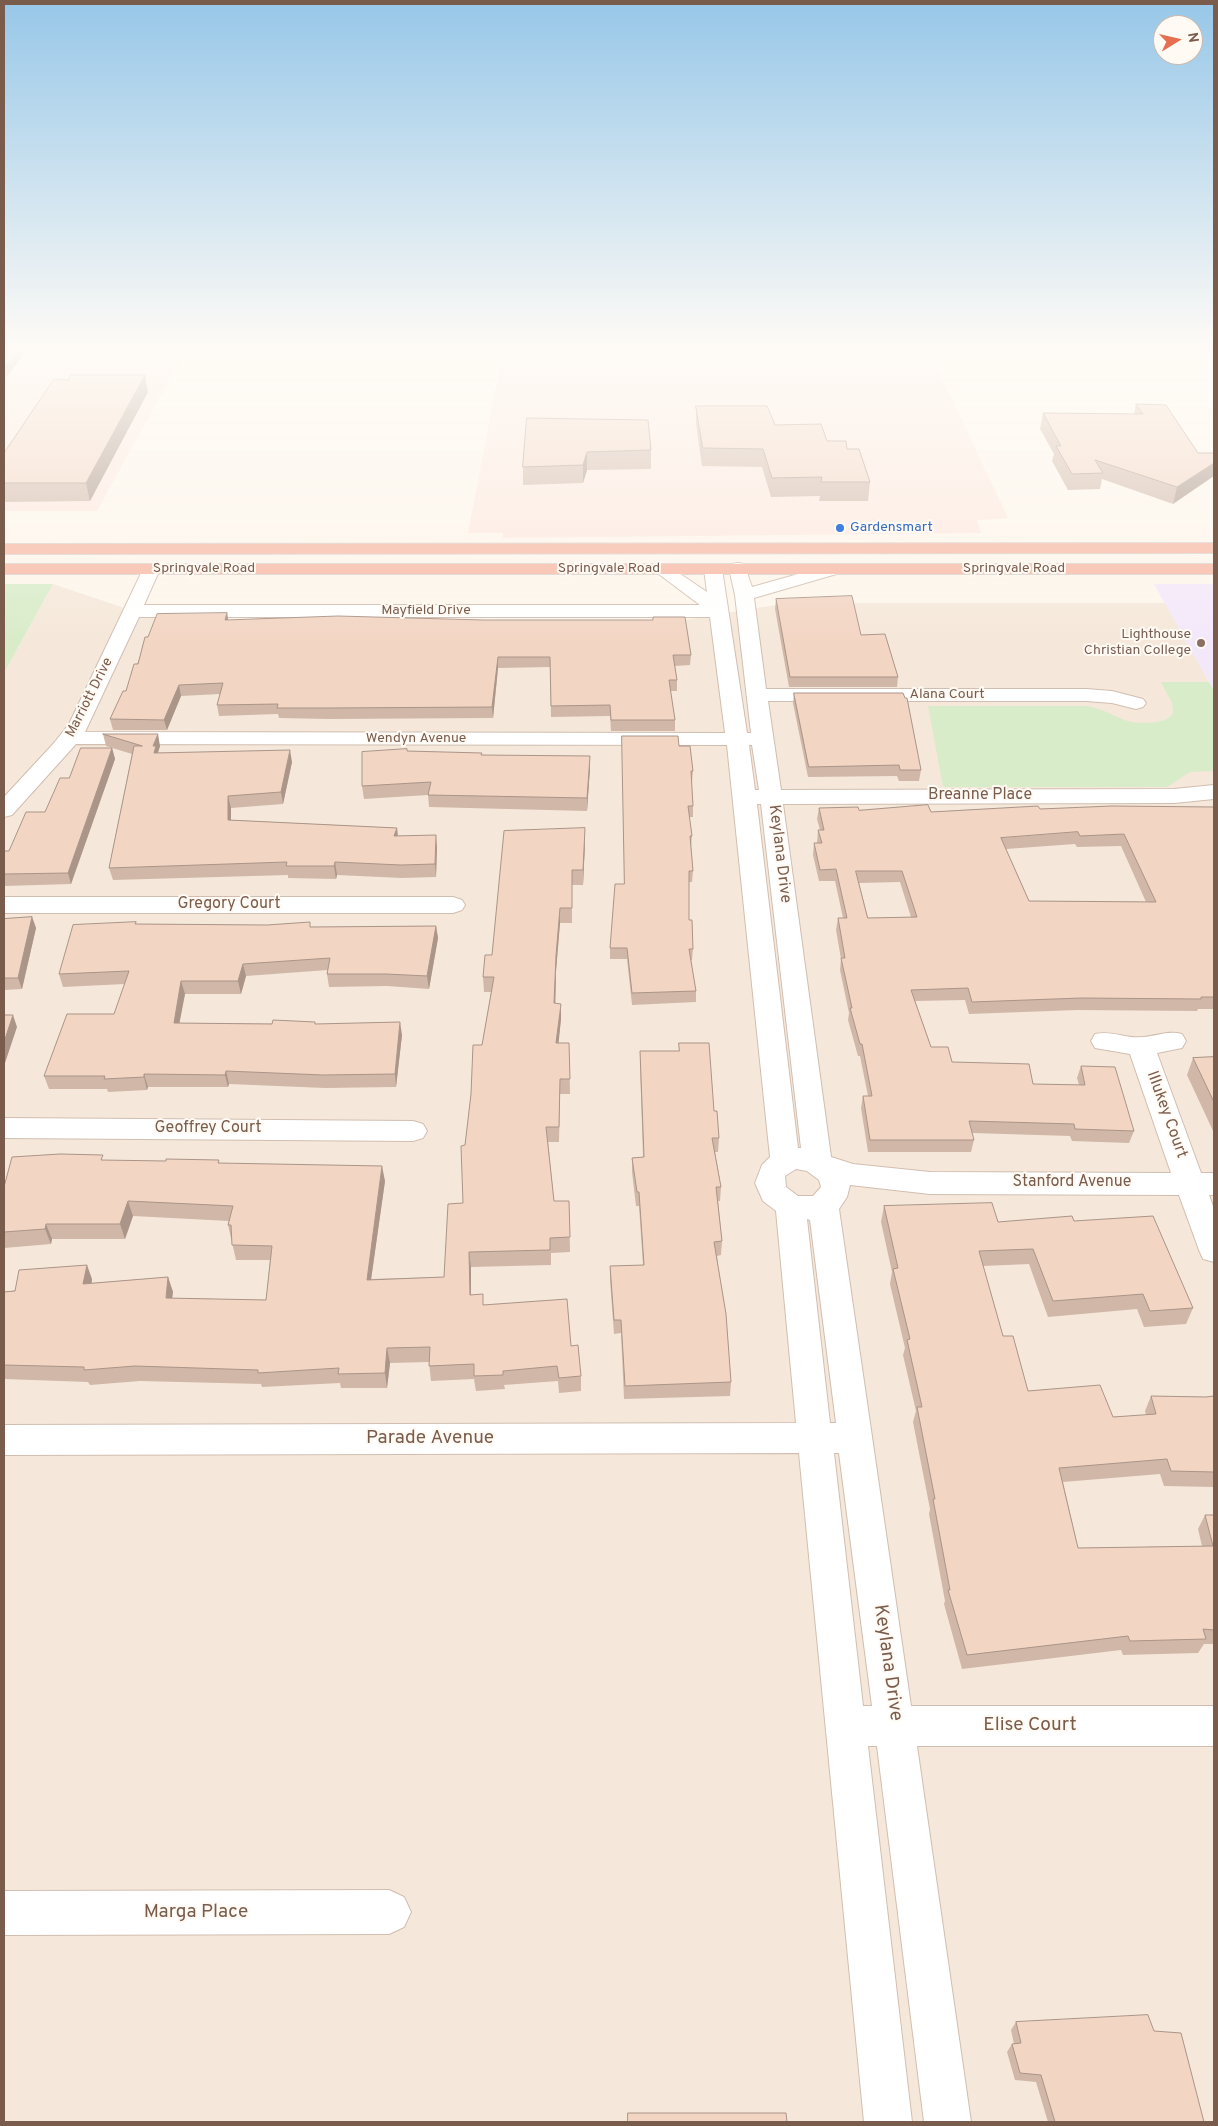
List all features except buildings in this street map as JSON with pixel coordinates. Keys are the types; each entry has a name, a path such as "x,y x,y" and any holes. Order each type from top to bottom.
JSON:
{"highway":[{"name":"Springvale Road","path":"4,569 661,569 713,568 735,558 1214,548"},
{"name":"Springvale Road","path":"4,549 711,549 735,558 834,569 1214,569"},
{"name":"Keylana Drive","path":"711,549 713,568"}],"street":[{"name":"Keylana Drive","path":"735,558 744,595 762,739 772,797 818,1188 856,1438 948,2122"},
{"name":"Keylana Drive","path":"713,568 745,797 785,1161"},
{"name":"Marriott Drive","path":"4,810 70,738 84,715 151,569"},
{"path":"661,569 685,584 719,611"},
{"path":"744,595 834,569"},
{"name":"Mayfield Drive","path":"132,610 719,611"},
{"name":"Alana Court","path":"757,694 1086,695 1112,697 1136,703"},
{"name":"Wendyn Avenue","path":"70,738 762,739"},
{"name":"Breanne Place","path":"745,797 1174,796 1214,792"},
{"name":"Gregory Court","path":"4,905 453,905"},
{"name":"Illukey Court","path":"1105,1041 1141,1047 1172,1041"},
{"name":"Illukey Court","path":"1141,1047 1202,1184 1214,1250"},
{"name":"Geoffrey Court","path":"4,1128 413,1130"},
{"name":"Stanford Avenue","path":"785,1161 795,1158 818,1188 930,1183 1202,1184"},
{"path":"785,1161 777,1165 770,1179 774,1194 818,1188"},
{"name":"Keylana Drive","path":"818,1188 815,1438 888,2122"},
{"name":"Parade Avenue","path":"4,1440 856,1438"},
{"name":"Elise Court","path":"845,1726 1214,1726"},
{"name":"Marga Place","path":"4,1913 389,1912"}],"shaded area":[{"path":"4,446 133,446 97,511 4,511"},
{"path":"484,446 974,446 1008,518 977,520 981,533 503,538 503,533 468,533"},
{"path":"53,584 160,620 684,620 787,603 1165,603 1214,691 1214,2122 4,2122 4,673"},
{"name":"Lighthouse Christian College","path":"1154,584 1214,584 1214,691 1209,682"}],"green space":[{"path":"4,584 53,584 4,673"},
{"path":"1161,682 1209,682 1214,691 1214,771 1190,772 1167,787 943,787 928,706 1087,706 1135,722 1156,722 1170,717 1173,713 1172,703"}],"place":[{"name":"Gardensmart","path":"840,528"},
{"name":"Lighthouse Christian College","path":"1201,643"}]}
